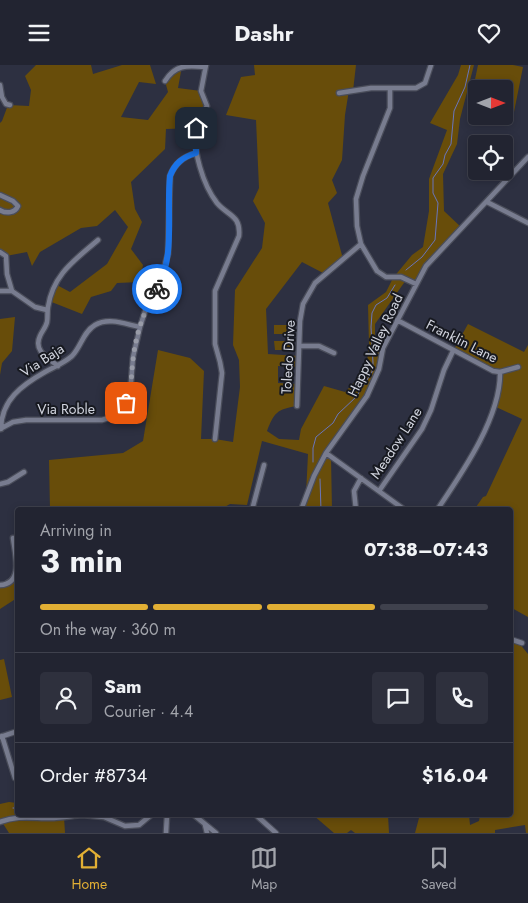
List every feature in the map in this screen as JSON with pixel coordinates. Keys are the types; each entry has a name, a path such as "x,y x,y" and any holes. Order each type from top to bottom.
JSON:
{"street":[{"path":"165,81 169,73 178,67 191,65 205,66 201,91 207,106 196,125 196,153 203,176 216,201 235,217 240,227 239,235 215,291 214,345 222,373 215,439"},
{"path":"338,93 361,89 416,87 425,83 431,65"},
{"path":"0,85 2,97 6,104 10,105"},
{"path":"390,88 390,108 362,176 356,199 357,226 360,244 377,271 386,277 401,277 416,284"},
{"name":"Via Roble","path":"0,429 26,420 102,420 111,418 124,407 130,395 133,357 140,327 147,305 158,287 167,263 170,176 180,160 196,153"},
{"name":"Happy Valley Road","path":"302,507 314,476 326,453 367,396 379,369 383,347 426,266 528,157"},
{"path":"0,195 13,201 18,206 12,212 2,212 0,210"},
{"path":"487,202 528,223"},
{"path":"58,366 38,349 39,336 46,325 47,310 55,283 60,274 98,240"},
{"name":"Toledo Drive","path":"297,406 301,312 308,293 324,274 360,244"},
{"path":"0,252 6,256 12,291"},
{"path":"0,291 12,291 34,307 47,310"},
{"name":"Via Baja","path":"0,429 3,413 19,388 58,366 71,356 87,332 96,325 106,321 115,321 140,327"},
{"name":"Franklin Lane","path":"397,321 493,371 500,372 518,367"},
{"path":"299,345 319,346 334,353"},
{"name":"Meadow Lane","path":"379,491 422,429 453,351"},
{"path":"439,507 470,458 485,428 499,394 500,372"},
{"path":"326,453 401,507"},
{"path":"253,507 264,465"},
{"path":"0,484 8,482 24,472"},
{"path":"356,507 354,491 361,478"},
{"path":"12,538 15,564"},
{"path":"0,585 8,584 15,575"},
{"path":"513,640 522,643"},
{"path":"15,732 1,736 15,778"},
{"path":"0,822 17,817"},
{"path":"38,817 63,817"},
{"path":"114,817 126,826 143,823 149,817"},
{"path":"166,833 167,817"},
{"path":"196,817 216,833"},
{"path":"258,817 276,833"},
{"path":"205,825 207,833"}],"shaded area":[{"path":"36,65 91,65 93,74 122,65 150,65 156,84 139,82 121,117 148,120 168,92 165,81 182,66 178,88 201,91 207,106 196,128 166,129 165,149 131,182 135,209 142,222 131,249 143,265 140,282 117,283 111,291 91,297 82,314 49,301 55,284 70,292 107,264 128,227 115,210 97,226 81,228 40,252 32,266 27,252 6,256 0,252 0,123 8,105 29,106 31,90 25,76"},
{"path":"254,65 356,65 353,91 349,90 345,115 342,160 332,180 337,193 328,203 343,259 325,274 302,262 266,309 268,354 298,356 298,367 278,366 278,383 297,384 297,406 281,410 277,413 267,431 279,439 299,440 301,429 324,386 345,392 366,370 369,345 368,305 386,292 393,278 412,255 423,247 429,211 429,179 447,130 430,123 458,75 461,65 474,65 470,80 468,80 457,144 443,174 444,211 462,228 431,260 416,284 406,280 375,324 375,335 386,342 379,369 367,396 326,453 331,457 332,507 302,507 306,494 308,454 262,441 247,505 230,504 224,507 50,507 49,460 123,453 143,441 158,350 190,358 204,371 201,439 233,442 240,387 239,360 233,345 235,290 262,248 265,223 253,201 259,188 256,120 226,115 241,77 255,75"},
{"path":"478,65 513,65 523,67 513,117 513,80 475,80"},
{"path":"15,317 12,351 2,363 0,375 0,319"},
{"path":"468,324 524,352 528,345 528,617 513,609 513,507 476,507 483,497 486,496 522,419 494,406 500,372 493,371 453,351"},
{"path":"274,325 293,325 293,334 274,334"},
{"path":"274,341 293,341 293,350 275,350"},
{"path":"15,575 15,599 0,609 0,585 8,584"},
{"path":"513,640 519,643 528,654 528,833 526,833 525,825 495,830 495,833 415,833 418,817 469,817 470,825 479,821 480,817 513,817"},
{"path":"4,659 12,697 0,700 0,660"},
{"path":"15,803 15,817 64,817 65,833 9,833 2,822 0,822 0,804"},
{"path":"315,817 388,817 389,833 355,833 351,830 347,833 334,833"}],"waterway":[{"path":"406,270 422,257 435,240 438,203 433,193 433,178 443,164 451,144 454,111 465,87 470,65"},
{"path":"313,462 313,448 316,437 333,423 338,414 356,397 372,372 372,313 376,305 387,298 395,285"},
{"path":"320,479 321,507"}],"way so far":[{"path":"126,403 130,395 133,357 140,327 147,305 157,289"}],"route":[{"path":"157,289 165,269 168,254 170,176 180,160 196,153 196,128"}]}
